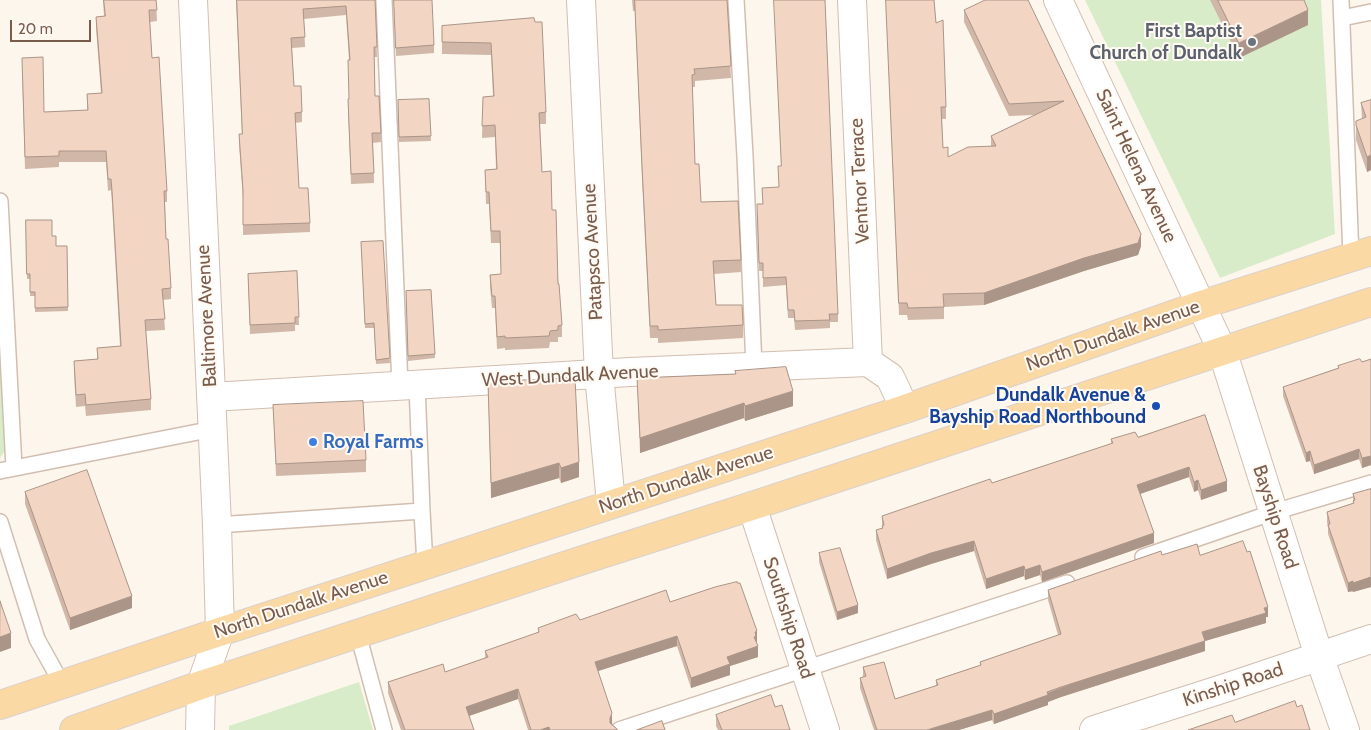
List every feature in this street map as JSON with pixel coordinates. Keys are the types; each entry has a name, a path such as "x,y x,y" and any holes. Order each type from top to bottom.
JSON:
{"main road":[{"name":"North Dundalk Avenue","path":"0,705 220,631 905,409 1201,305 1361,254"},
{"path":"74,730 201,685 1371,302"}],"street":[{"name":"Baltimore Avenue","path":"193,0 213,429 220,631"},
{"name":"Patapsco Avenue","path":"581,0 599,374 611,504"},
{"name":"Ventnor Terrace","path":"852,0 868,362"},
{"name":"Saint Helena Avenue","path":"1058,0 1201,305"},
{"name":"Bayship Road","path":"1201,305 1222,350 1319,656 1345,730"},
{"name":"West Dundalk Avenue","path":"211,397 599,374 868,362"},
{"path":"868,362 890,377 905,409"},
{"name":"Southship Road","path":"752,506 825,730"},
{"path":"200,730 201,685 220,631"},
{"name":"Kinship Road","path":"1094,730 1371,639"}],"lane":[{"path":"384,0 409,386 422,511 425,565"},
{"path":"736,0 754,367"},
{"path":"1341,0 1361,254"},
{"path":"1342,18 1371,12"},
{"path":"0,201 7,469 213,429"},
{"path":"1133,561 1274,512 1371,483"},
{"path":"217,525 422,511"},
{"path":"0,522 37,639 62,684"},
{"path":"619,730 1077,580"},
{"path":"358,634 384,730"}],"green space":[{"path":"1085,0 1321,0 1335,234 1220,278"},
{"path":"0,315 7,447 0,458"},
{"path":"359,682 373,730 229,730 229,726"}],"building":[{"path":"104,0 156,0 157,10 149,10 152,58 159,57 167,191 164,191 166,239 168,239 171,288 162,289 165,319 145,320 151,399 86,405 85,394 76,395 74,361 98,359 97,348 121,346 112,191 111,179 108,179 106,151 59,151 59,156 25,157 22,58 43,57 44,112 88,110 87,94 102,93 96,17 105,16"},
{"path":"237,0 375,0 377,47 374,47 375,96 379,96 381,133 372,133 374,173 351,174 348,99 348,60 350,60 346,6 303,9 305,37 291,38 294,86 301,86 302,112 295,113 299,188 308,188 310,223 243,225 243,190 239,134 242,134"},
{"path":"394,0 432,0 434,45 396,48"},
{"path":"635,0 727,0 731,66 694,69 695,74 692,75 695,164 699,164 701,202 738,201 741,260 713,261 716,305 742,305 743,325 658,330 658,326 650,326"},
{"path":"774,0 825,0 838,314 829,314 830,320 795,321 794,310 788,310 786,277 763,278 763,263 759,263 757,204 763,204 762,188 779,187 778,166 781,166"},
{"path":"886,0 934,0 936,23 943,20 946,107 941,107 943,148 948,147 948,157 968,147 996,146 991,136 1064,101 1009,104 964,10 985,0 1028,0 1141,234 1138,243 1084,258 984,293 943,294 944,307 908,308 907,303 899,303"},
{"name":"First Baptist Church of Dundalk","path":"1218,0 1304,0 1308,10 1239,43"},
{"path":"534,18 535,22 542,22 546,112 539,113 542,172 551,171 552,210 556,210 558,284 562,325 558,326 558,330 550,331 549,336 505,338 505,336 497,337 495,296 492,296 490,275 501,274 500,231 491,231 489,192 486,192 485,170 497,169 495,125 482,126 483,97 494,96 491,43 442,42 442,26"},
{"path":"429,99 431,136 399,137 398,100"},
{"path":"1371,100 1371,155 1367,157 1356,121 1366,117 1361,103"},
{"path":"26,220 52,220 52,236 56,236 56,246 67,246 68,307 35,308 35,292 30,292 30,274 27,274"},
{"path":"383,241 390,358 376,360 374,323 365,324 361,242"},
{"path":"297,271 299,317 295,317 295,323 250,325 248,274"},
{"path":"431,290 435,354 408,356 406,291"},
{"path":"1360,359 1362,362 1371,359 1371,456 1362,458 1359,449 1314,465 1310,451 1306,453 1283,387"},
{"path":"786,367 793,391 745,406 744,403 640,438 637,378 736,374 735,371"},
{"path":"575,378 579,462 561,468 559,463 491,483 488,382"},
{"name":"Royal Farms","path":"363,401 366,460 276,464 273,405"},
{"path":"1205,415 1227,481 1201,490 1198,480 1194,482 1189,467 1137,485 1154,533 1042,572 1040,565 1025,570 1024,566 986,579 974,541 931,553 887,569 876,530 883,528 882,516 990,479 992,483 1113,443 1111,439 1135,432 1138,437"},
{"path":"87,470 132,596 70,618 25,492"},
{"path":"1371,489 1371,577 1348,583 1328,525 1330,524 1327,512 1354,503 1353,494"},
{"path":"1243,541 1247,552 1250,551 1268,607 1264,608 1266,613 1202,632 1205,641 1061,687 1047,692 1048,695 994,714 992,710 927,730 877,730 860,678 866,676 863,667 884,662 895,699 938,685 936,680 981,665 980,662 1061,634 1048,590 1161,551 1162,555 1197,544 1200,555"},
{"path":"840,548 858,605 837,612 819,553"},
{"path":"740,583 757,631 754,637 758,646 727,657 730,664 691,678 677,636 595,662 612,713 610,723 618,730 550,730 549,727 531,730 518,689 466,707 474,730 405,730 388,682 443,664 445,672 488,657 485,651 539,632 538,628 576,614 580,620 666,590 670,602 715,587"},
{"path":"0,601 11,633 0,637"},
{"path":"771,695 775,707 782,705 790,730 722,730 716,715"},
{"path":"1295,701 1297,707 1302,705 1310,730 1188,730 1232,715 1235,722"},
{"path":"662,721 665,730 637,730"}],"place":[{"name":"First Baptist Church of Dundalk","path":"1252,42"},
{"name":"Dundalk Avenue & Bayship Road Northbound","path":"1156,406"},
{"name":"Royal Farms","path":"313,442"}]}
